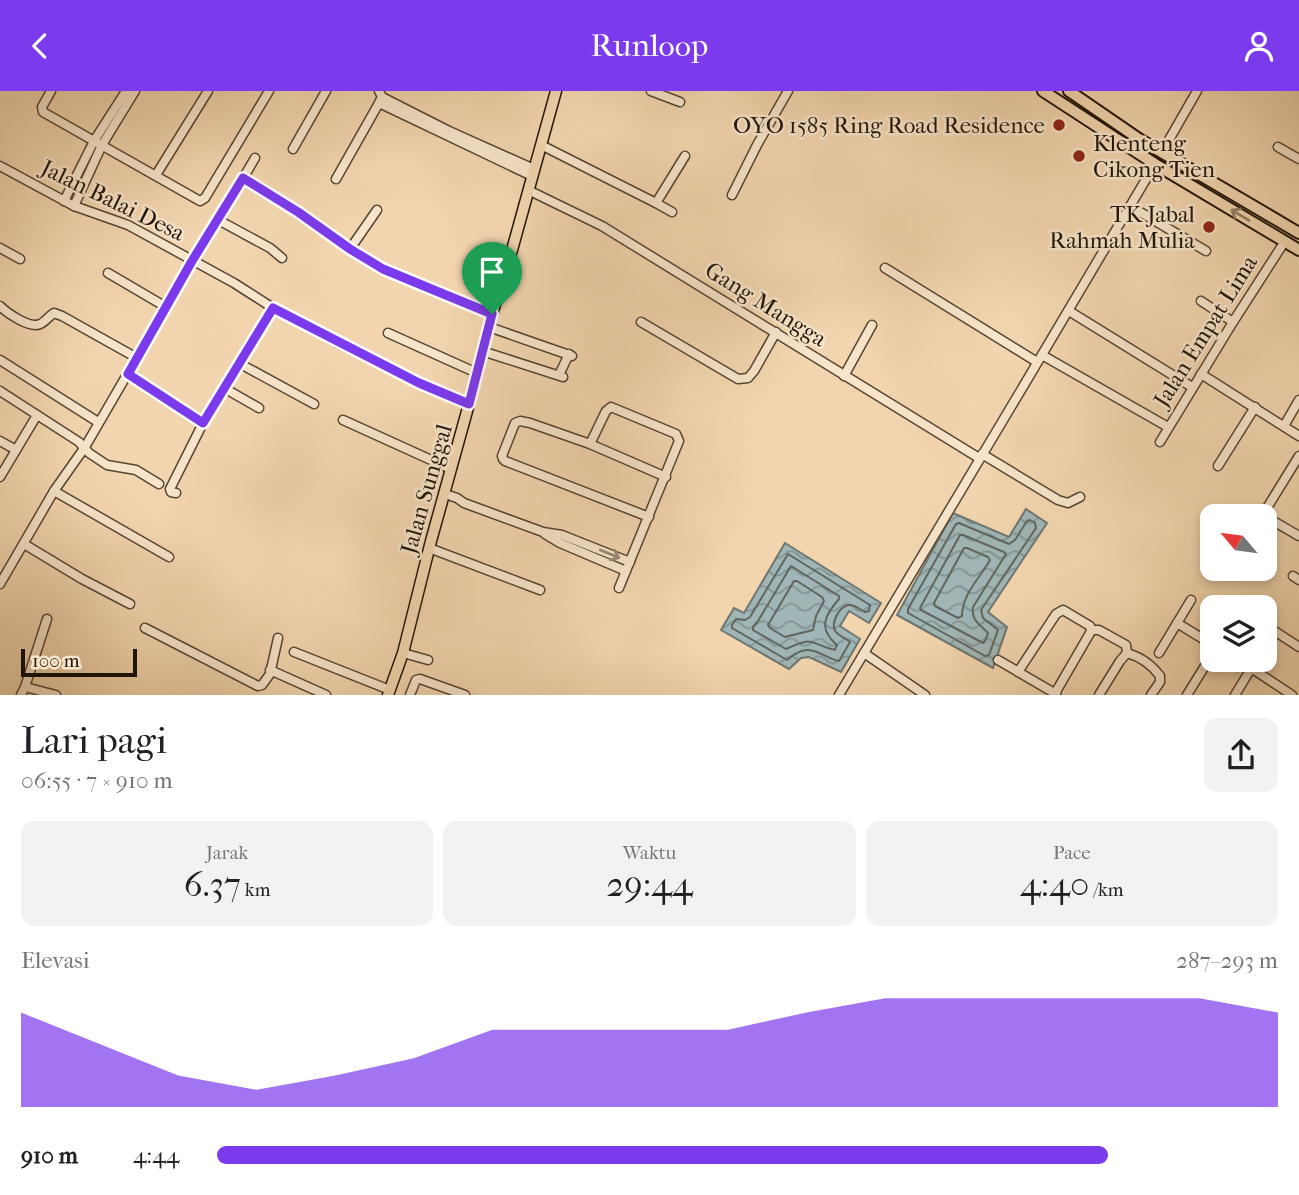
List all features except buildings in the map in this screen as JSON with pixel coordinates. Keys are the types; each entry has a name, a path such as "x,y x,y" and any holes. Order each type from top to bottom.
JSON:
{"highway":[{"path":"1044,91 1155,164 1299,250"},
{"path":"1069,91 1139,139 1298,229"}],"main road":[{"name":"Jalan Sunggal","path":"389,692 403,653 492,314 556,91"}],"street":[{"path":"51,91 42,107 43,112 199,200 204,200 269,91"},
{"path":"64,201 126,91"},
{"path":"74,206 98,143 135,91"},
{"path":"156,175 208,91"},
{"path":"293,149 326,91"},
{"path":"651,91 680,102"},
{"path":"732,195 788,91"},
{"path":"1162,152 1197,91"},
{"path":"336,179 380,97 448,134 533,173"},
{"path":"541,145 672,212"},
{"path":"1278,147 1299,159"},
{"path":"656,203 685,156"},
{"path":"0,584 54,491 85,447 212,227 256,158"},
{"path":"839,695 1155,164"},
{"name":"Jalan Balai Desa","path":"0,166 74,206 128,225 234,283 273,308 407,377 469,404"},
{"path":"243,178 383,269 492,314"},
{"name":"Gang Mangga","path":"528,190 602,226 844,376 1058,500 1068,503 1080,497"},
{"path":"1130,206 1206,251"},
{"path":"350,249 377,209"},
{"path":"218,221 263,244 282,258"},
{"name":"Jalan Empat Lima","path":"1160,442 1285,241"},
{"path":"0,248 20,259"},
{"path":"885,268 1040,359 1168,427"},
{"path":"108,273 166,307"},
{"path":"1201,301 1233,322"},
{"path":"0,306 33,325 40,324 54,313 62,316 137,358"},
{"path":"176,493 170,489 203,423 273,308"},
{"path":"1069,311 1192,387"},
{"path":"641,323 734,378 743,379 748,378 754,371 776,333"},
{"path":"844,376 872,325"},
{"path":"482,351 561,376 570,355 489,327"},
{"path":"388,333 477,373"},
{"path":"0,360 98,422"},
{"path":"246,367 314,404"},
{"path":"128,374 203,423"},
{"path":"1200,374 1299,436"},
{"path":"224,388 259,408"},
{"path":"0,391 79,442 89,453 107,465 136,470 159,484"},
{"path":"1284,426 1299,400"},
{"path":"590,444 606,411 611,407 676,434 679,441 619,588"},
{"path":"1218,466 1255,407"},
{"path":"0,477 37,415"},
{"path":"343,420 451,469"},
{"path":"649,517 503,459 510,431 514,423 530,423 590,444 666,477"},
{"path":"0,441 16,450"},
{"path":"1269,504 1299,456"},
{"path":"54,491 169,557"},
{"path":"444,497 543,532 560,543 628,567"},
{"path":"1278,524 1299,536"},
{"path":"23,544 130,604"},
{"path":"429,548 540,590"},
{"path":"1159,653 1191,600"},
{"path":"1018,672 1060,611 1063,610 1090,626 1091,630"},
{"path":"47,619 23,691 56,695"},
{"path":"1177,623 1200,637"},
{"path":"145,628 258,686 262,685 270,670 278,638"},
{"path":"1091,630 1099,630 1126,645 1128,649 1099,695"},
{"path":"998,660 1056,694 1091,630"},
{"path":"1277,633 1299,647"},
{"path":"294,652 389,692"},
{"path":"403,653 428,660"},
{"path":"864,653 925,695"},
{"path":"1127,653 1151,665 1160,676 1160,681 1151,695"},
{"path":"270,670 326,695"},
{"path":"1186,695 1201,672"},
{"path":"1235,695 1249,672"},
{"path":"1259,672 1292,695"},
{"path":"410,695 413,683 420,679 465,695"}],"water":[{"path":"1026,509 1047,523 988,612 1007,627 993,668 897,615 953,513 1009,537"},
{"path":"785,543 881,603 869,623 849,611 840,626 860,639 841,672 809,657 801,658 789,669 721,630 734,608 744,613"}],"place":[{"name":"OYO 1585 Ring Road Residence","path":"1059,125"},
{"name":"Klenteng Cikong Tien","path":"1079,156"},
{"name":"TK Jabal Rahmah Mulia","path":"1209,227"}],"route":[{"path":"243,178 383,269 492,314 469,404 419,383 273,308 203,423 128,374 243,178"}]}
